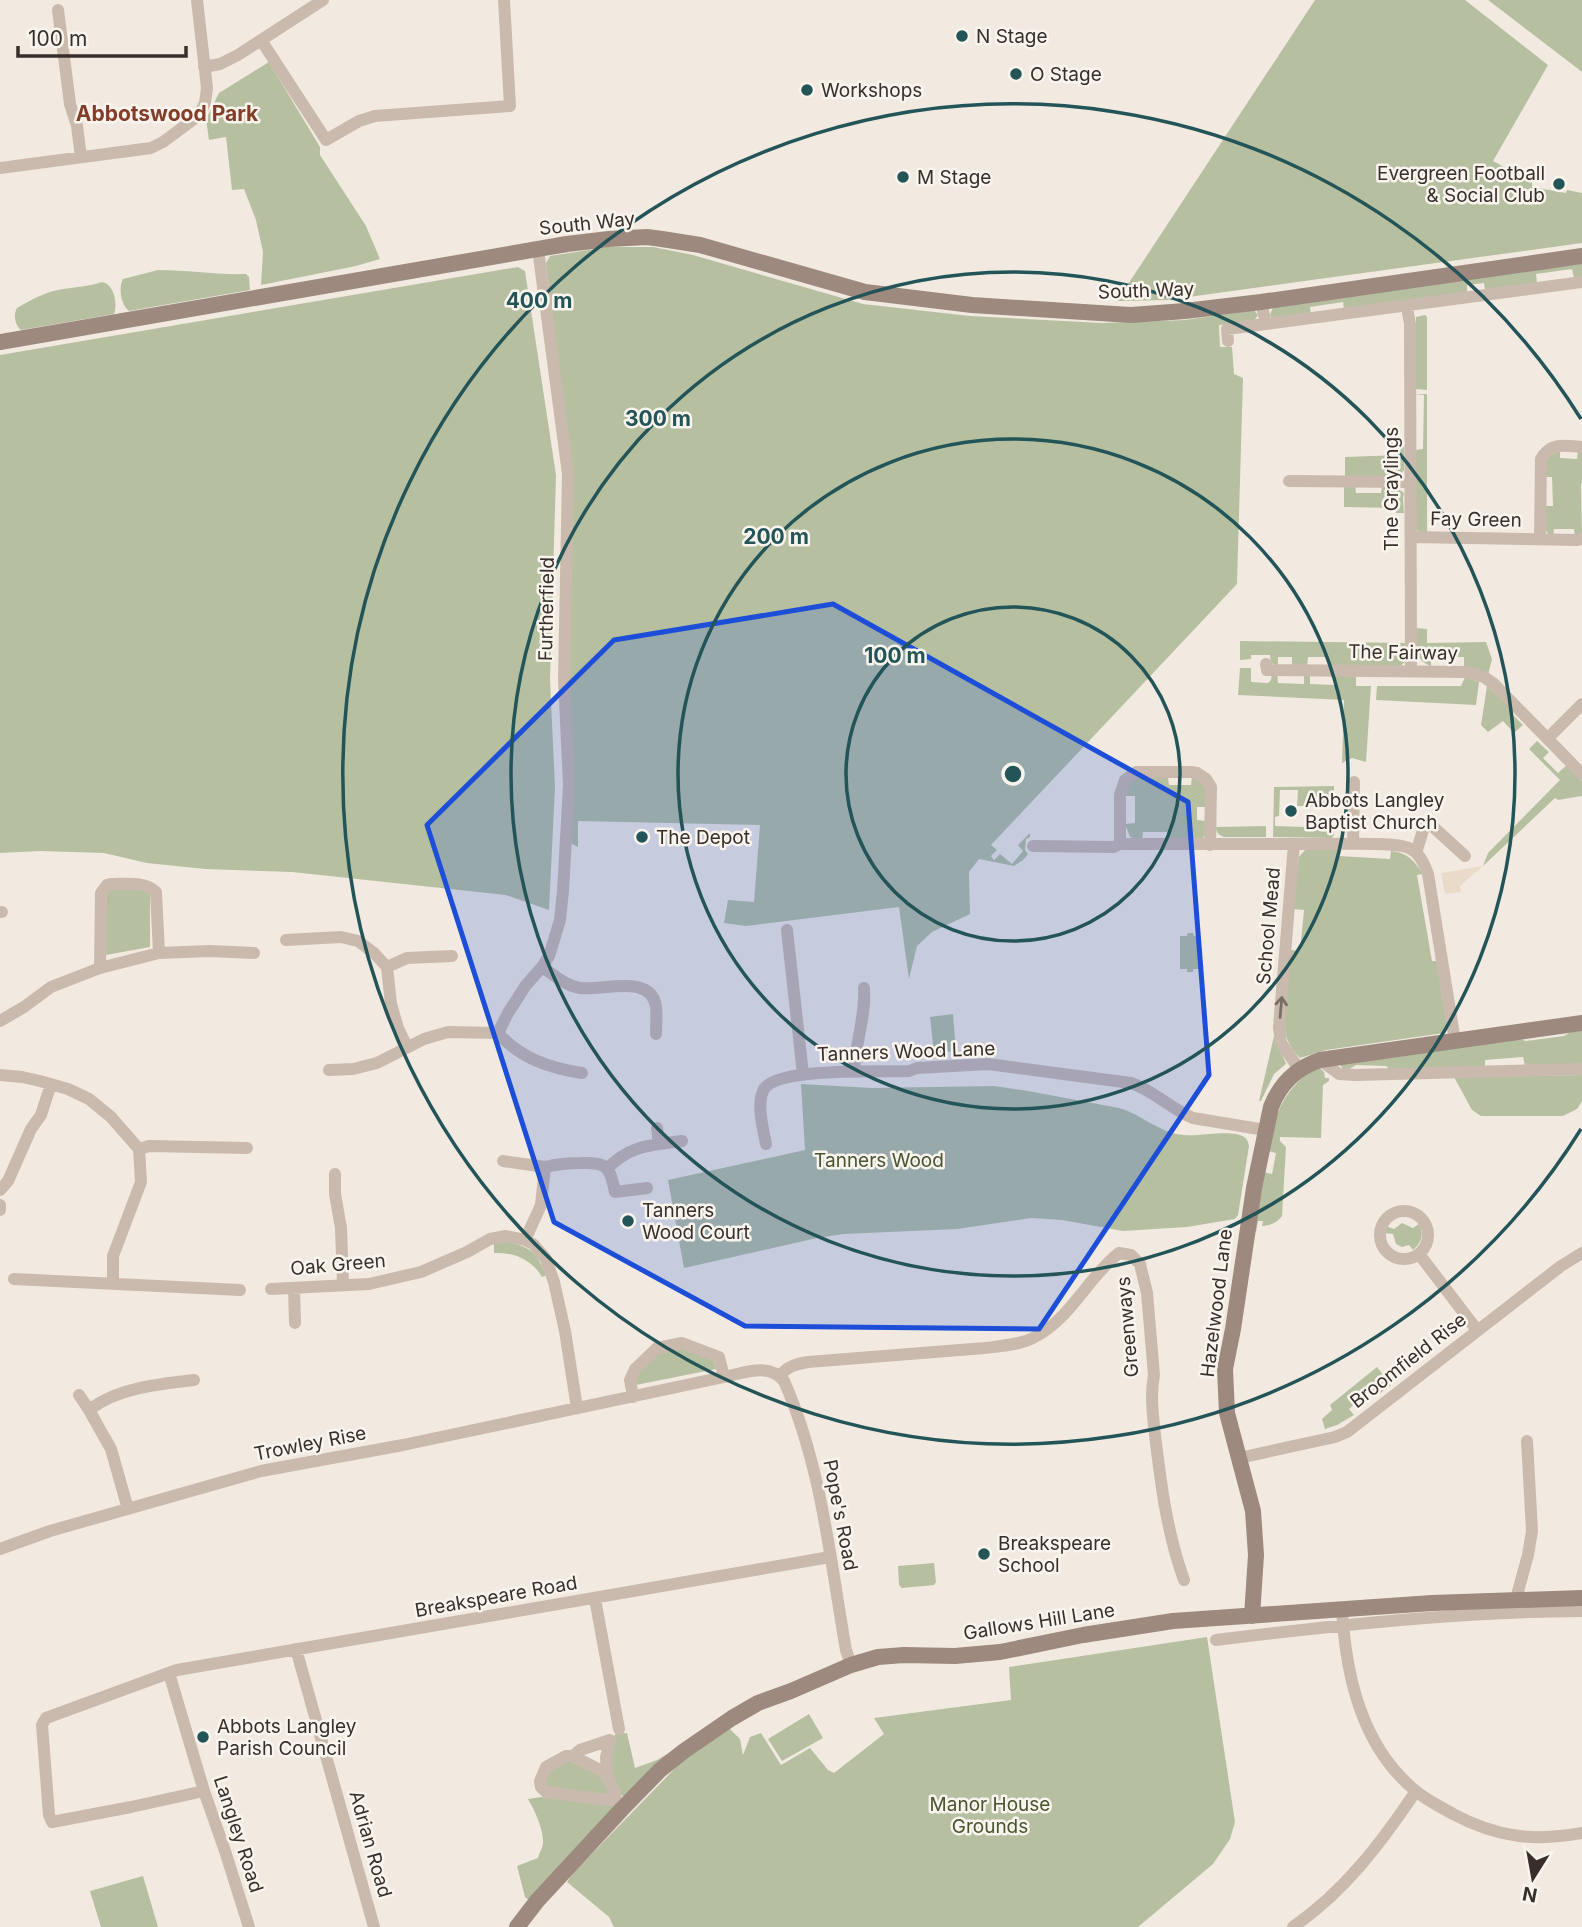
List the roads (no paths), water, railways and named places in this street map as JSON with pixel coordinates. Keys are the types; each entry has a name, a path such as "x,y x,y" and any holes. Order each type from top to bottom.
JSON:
{"street":[{"path":"0,168 151,148 198,116 207,98 197,0"},
{"path":"204,67 229,60 323,0"},
{"path":"261,40 326,140 359,121 375,116 510,106 504,0"},
{"path":"58,10 80,157"},
{"name":"South Way","path":"0,342 608,239 647,237 700,245 865,292 972,305 1131,315 1185,312 1582,257"},
{"name":"Furtherfield","path":"498,1033 520,994 549,956 564,891 569,785 564,679 568,474 538,249"},
{"path":"1228,341 1227,329 1582,282"},
{"path":"1261,302 1266,324"},
{"name":"The Graylings","path":"1407,307 1410,324 1411,671"},
{"name":"Fay Green","path":"1540,539 1541,458 1546,450 1553,446 1582,447"},
{"path":"1289,481 1411,482"},
{"name":"Fay Green","path":"1411,537 1582,538"},
{"name":"The Fairway","path":"1266,671 1466,672 1484,677 1582,774"},
{"path":"1548,738 1582,704"},
{"path":"1120,844 1120,795 1125,780 1136,772 1191,772 1202,775 1210,787 1210,845"},
{"path":"1353,844 1354,782"},
{"path":"1455,1041 1428,874 1416,853 1426,823 1465,856"},
{"path":"1033,846 1294,844"},
{"name":"School Mead","path":"1299,1069 1281,1044 1279,1027 1294,844 1399,846 1416,853"},
{"path":"100,968 100,899 103,889 112,884 143,885 156,892 159,953"},
{"path":"787,930 803,1074"},
{"path":"286,940 341,937 368,947 387,967 391,1004 407,1046"},
{"path":"0,1021 51,987 100,968 159,953 254,953"},
{"path":"387,967 407,958 452,956"},
{"path":"542,967 570,985 581,988 635,986 646,989 653,995 656,1005 656,1034"},
{"path":"854,1072 855,1054 863,1024 864,988"},
{"name":"Hazelwood Lane","path":"1252,1616 1255,1532 1249,1492 1227,1413 1225,1369 1248,1217 1274,1097 1299,1069 1320,1060 1582,1023"},
{"path":"329,1070 353,1069 377,1063 407,1046 448,1032 498,1033 527,1057 546,1066 582,1073"},
{"path":"1320,1060 1339,1074 1355,1075 1582,1069"},
{"name":"Tanners Wood Lane","path":"766,1144 761,1101 763,1091 777,1079 803,1074 909,1071 917,1068 988,1064 1131,1083 1193,1118 1265,1130"},
{"path":"0,1075 51,1084 89,1099 111,1117 139,1149 141,1182 113,1256 113,1283"},
{"path":"0,1190 8,1181 31,1129 41,1115 51,1084"},
{"path":"657,1128 659,1144"},
{"path":"607,1168 635,1148 682,1141"},
{"path":"139,1149 149,1146 247,1147"},
{"path":"503,1161 545,1167 561,1163 598,1162 607,1168 615,1192 647,1188"},
{"path":"545,1167 541,1205 525,1240 533,1244 546,1259 554,1282 577,1408"},
{"path":"335,1174 335,1194 341,1221 343,1286"},
{"name":"Oak Green","path":"271,1289 369,1284 421,1272 499,1236 525,1240"},
{"name":"Greenways","path":"780,1376 794,1365 808,1362 985,1348 1032,1339 1058,1321 1109,1261 1119,1253 1131,1255 1140,1264 1147,1293 1154,1375 1153,1410 1165,1515 1184,1580"},
{"name":"Broomfield Rise","path":"1239,1458 1347,1432 1477,1330 1582,1253"},
{"path":"1419,1254 1477,1330"},
{"path":"14,1279 240,1290"},
{"path":"294,1288 296,1323"},
{"path":"633,1397 630,1380 635,1369 657,1348 682,1343 719,1357 724,1377"},
{"name":"Trowley Rise","path":"0,1549 50,1531 261,1471 402,1445 724,1377 764,1370 773,1371 780,1376"},
{"name":"Pope's Road","path":"780,1376 811,1457 851,1665"},
{"path":"89,1410 107,1398 194,1380"},
{"path":"79,1395 111,1449 128,1509"},
{"path":"1517,1600 1532,1531 1527,1441"},
{"name":"Breakspeare Road","path":"204,1791 52,1822 49,1815 42,1724 46,1718 177,1670 830,1558"},
{"name":"Gallows Hill Lane","path":"1216,1640 1432,1603 1582,1598"},
{"path":"595,1599 619,1729"},
{"name":"Gallows Hill Lane","path":"517,1927 619,1805 660,1770 706,1735 758,1703 851,1665 878,1657 956,1656 1000,1652 1133,1626 1173,1621 1252,1616 1343,1617 1582,1611"},
{"path":"1343,1617 1350,1676 1362,1717 1390,1764 1416,1791 1461,1818 1491,1831 1538,1838 1582,1833"},
{"name":"Adrian Road","path":"296,1649 374,1927"},
{"name":"Langley Road","path":"169,1674 249,1927"},
{"path":"573,1756 580,1750 610,1740 606,1756 607,1776"},
{"path":"566,1756 573,1756 602,1771 607,1776 619,1805 546,1792 541,1787 546,1767 566,1756"},
{"path":"1293,1927 1326,1902 1361,1867 1416,1791"}],"place":[{"name":"N Stage","path":"962,36"},
{"name":"O Stage","path":"1016,74"},
{"name":"Workshops","path":"807,90"},
{"name":"M Stage","path":"903,177"},
{"name":"Evergreen Football & Social Club","path":"1559,184"},
{"name":"Abbots Langley Baptist Church","path":"1291,811"},
{"name":"The Depot","path":"642,837"},
{"name":"Tanners Wood Court","path":"628,1221"},
{"name":"Breakspeare School","path":"984,1554"},
{"name":"Abbots Langley Parish Council","path":"203,1737"}],"district":[{"name":"Abbotswood Park","path":"167,114"}],"park label":[{"name":"Tanners Wood","path":"879,1160"},
{"name":"Manor House Grounds","path":"990,1815"}]}
